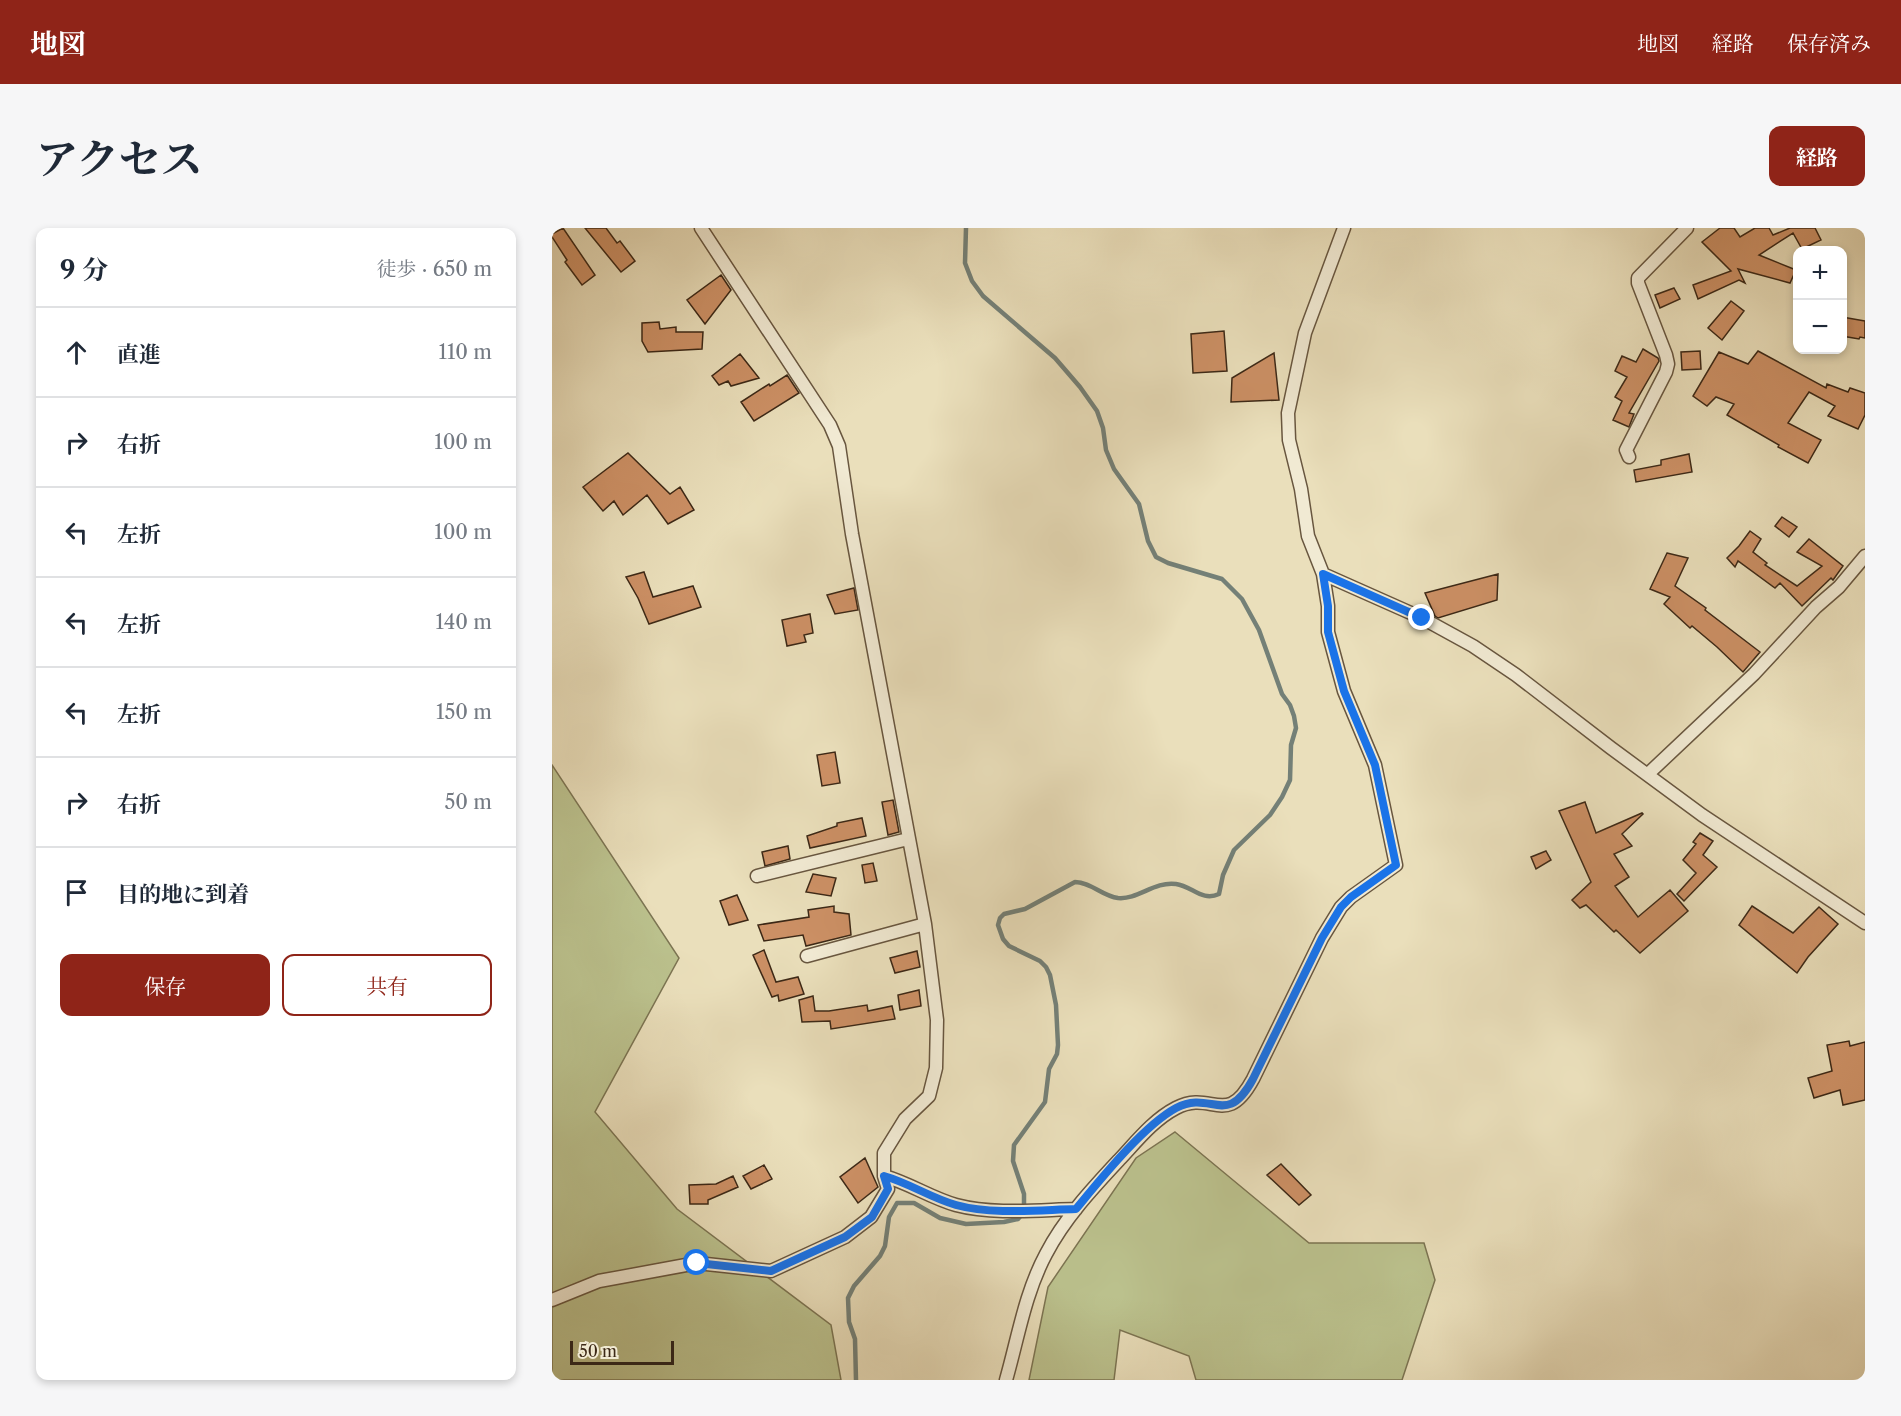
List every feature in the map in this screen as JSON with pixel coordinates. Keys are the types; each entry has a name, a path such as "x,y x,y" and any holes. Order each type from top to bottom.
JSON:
{"street":[{"path":"552,1300 599,1281 697,1263 771,1271 845,1237 872,1217 888,1189 884,1176 884,1153 905,1119 929,1096 936,1068 937,1020 925,924 852,534 839,446 830,425 701,228"},
{"path":"1006,1380 1034,1281 1055,1237 1076,1209 1152,1126 1176,1108 1202,1102 1232,1105 1242,1098 1331,922 1351,897 1396,865 1375,765 1344,691 1328,632 1328,606 1323,574 1308,536 1301,489 1291,452 1288,413 1305,333 1344,228"},
{"path":"1629,457 1626,450 1668,364 1638,278 1687,228"},
{"path":"1648,774 1754,674 1816,607 1839,587 1865,556"},
{"path":"1323,574 1422,618 1473,646 1530,683 1611,748 1761,855 1865,923"},
{"path":"757,876 908,839"},
{"path":"807,956 925,924"},
{"path":"884,1176 958,1206 984,1210 1076,1209"}],"green space":[{"path":"552,765 679,958 595,1112 677,1209 831,1325 841,1380 552,1380"},
{"path":"1175,1132 1309,1243 1424,1243 1435,1280 1402,1380 1196,1380 1189,1356 1120,1330 1114,1380 1029,1380 1048,1287 1136,1158"}],"building":[{"path":"563,228 595,275 582,285 565,262 567,260 552,237 552,234"},
{"path":"585,228 606,228 617,243 620,241 635,261 621,272"},
{"path":"1720,228 1734,228 1740,237 1755,228 1769,228 1773,235 1790,228 1815,228 1821,240 1808,246 1800,246 1793,233 1759,255 1793,269 1790,283 1738,269 1745,283 1739,280 1698,299 1693,285 1731,271 1702,242"},
{"path":"721,275 731,290 705,324 687,300"},
{"path":"1674,288 1680,299 1660,308 1655,295"},
{"path":"1731,301 1744,311 1722,340 1708,328"},
{"path":"1847,318 1865,321 1865,338 1860,337 1859,339 1847,337"},
{"path":"659,322 660,329 676,327 676,332 703,332 702,349 648,352 642,341 642,323"},
{"path":"1224,331 1227,371 1193,373 1191,334"},
{"path":"1643,349 1659,361 1629,413 1634,414 1629,427 1613,420 1622,401 1615,397 1627,377 1615,371 1622,356 1636,362"},
{"path":"1700,351 1701,369 1682,370 1681,352"},
{"path":"1758,351 1826,388 1827,384 1848,392 1850,388 1865,393 1865,415 1858,429 1828,416 1835,406 1809,392 1788,423 1821,440 1808,463 1727,415 1734,404 1716,397 1707,406 1693,396 1719,352 1748,364"},
{"path":"1274,353 1279,400 1231,402 1232,378"},
{"path":"740,354 759,378 731,386 728,381 719,385 712,376"},
{"path":"787,375 799,393 754,421 741,402"},
{"path":"628,453 670,494 680,487 694,510 668,524 647,495 623,515 614,501 603,511 583,487"},
{"path":"1689,454 1692,472 1636,482 1634,470 1661,465 1661,460"},
{"path":"1782,517 1797,527 1789,537 1775,526"},
{"path":"1750,531 1761,539 1753,552 1767,563 1765,565 1797,586 1822,566 1797,552 1809,539 1843,566 1833,580 1831,578 1802,606 1780,583 1775,588 1738,561 1735,567 1727,558"},
{"path":"1667,553 1688,558 1675,586 1760,652 1743,672 1717,647 1692,626 1690,628 1664,604 1670,597 1650,589"},
{"path":"644,572 653,597 693,586 701,607 649,624 626,577"},
{"path":"1498,574 1497,600 1438,618 1435,616 1425,593"},
{"path":"854,588 858,610 835,614 827,595"},
{"path":"810,614 813,633 804,635 806,642 787,646 782,620"},
{"path":"835,752 840,783 822,786 817,755"},
{"path":"893,800 899,832 888,835 882,802"},
{"path":"1585,802 1596,833 1643,814 1622,834 1632,846 1614,854 1629,877 1615,886 1638,917 1670,890 1688,911 1640,953 1586,905 1580,908 1572,900 1591,882 1559,811"},
{"path":"862,818 866,836 810,848 807,836 837,826 837,823"},
{"path":"1700,833 1713,841 1703,855 1717,867 1684,901 1677,894 1696,873 1683,860 1696,844 1693,842"},
{"path":"788,846 790,859 765,866 762,852"},
{"path":"1546,851 1551,860 1536,869 1531,857"},
{"path":"873,863 877,881 865,883 862,865"},
{"path":"813,874 836,878 831,896 806,892"},
{"path":"737,895 748,920 729,925 720,901"},
{"path":"834,906 834,912 849,914 851,935 806,946 803,935 764,941 758,925 809,917 808,910"},
{"path":"1752,906 1793,933 1819,907 1838,924 1808,957 1797,973 1739,925"},
{"path":"764,950 776,982 798,977 804,994 779,1001 778,995 772,997 753,955"},
{"path":"917,951 920,967 895,973 890,958"},
{"path":"919,990 921,1006 900,1010 898,995"},
{"path":"813,996 815,1011 867,1005 868,1011 892,1006 895,1019 831,1029 830,1021 802,1022 799,1000"},
{"path":"1849,1041 1850,1046 1865,1042 1865,1100 1843,1105 1840,1090 1814,1098 1808,1078 1832,1071 1827,1045"},
{"path":"865,1158 878,1187 858,1203 840,1177"},
{"path":"1281,1164 1311,1195 1299,1205 1267,1175"},
{"path":"764,1165 772,1179 751,1189 743,1176"},
{"path":"733,1176 738,1187 708,1200 708,1204 690,1204 689,1185 716,1184"}],"waterway":[{"path":"856,1380 855,1339 849,1322 848,1298 854,1286 880,1256 885,1246 889,1217 897,1203 914,1203 940,1218 966,1224 1004,1222 1018,1219 1024,1212 1024,1194 1013,1161 1014,1145 1045,1102 1049,1069 1057,1054 1056,1005 1050,975 1046,967 1040,961 1009,946 1003,939 998,925 1000,918 1004,914 1025,909 1075,882 1086,884 1118,898 1125,898 1168,884 1182,885 1207,896 1219,894 1223,875 1234,850 1270,815 1290,780 1291,745 1296,728 1290,705 1282,694 1259,630 1242,599 1222,579 1168,563 1156,557 1148,541 1139,504 1114,469 1106,450 1103,428 1097,411 1055,358 983,296 972,281 965,263 966,228"}],"route":[{"path":"697,1263 771,1271 845,1237 872,1217 888,1189 884,1176 903,1182 944,1202 970,1209 1076,1209 1152,1126 1167,1114 1187,1104 1202,1102 1232,1105 1242,1098 1331,922 1351,897 1396,865 1375,765 1344,691 1328,632 1328,606 1323,574 1422,618"}]}
